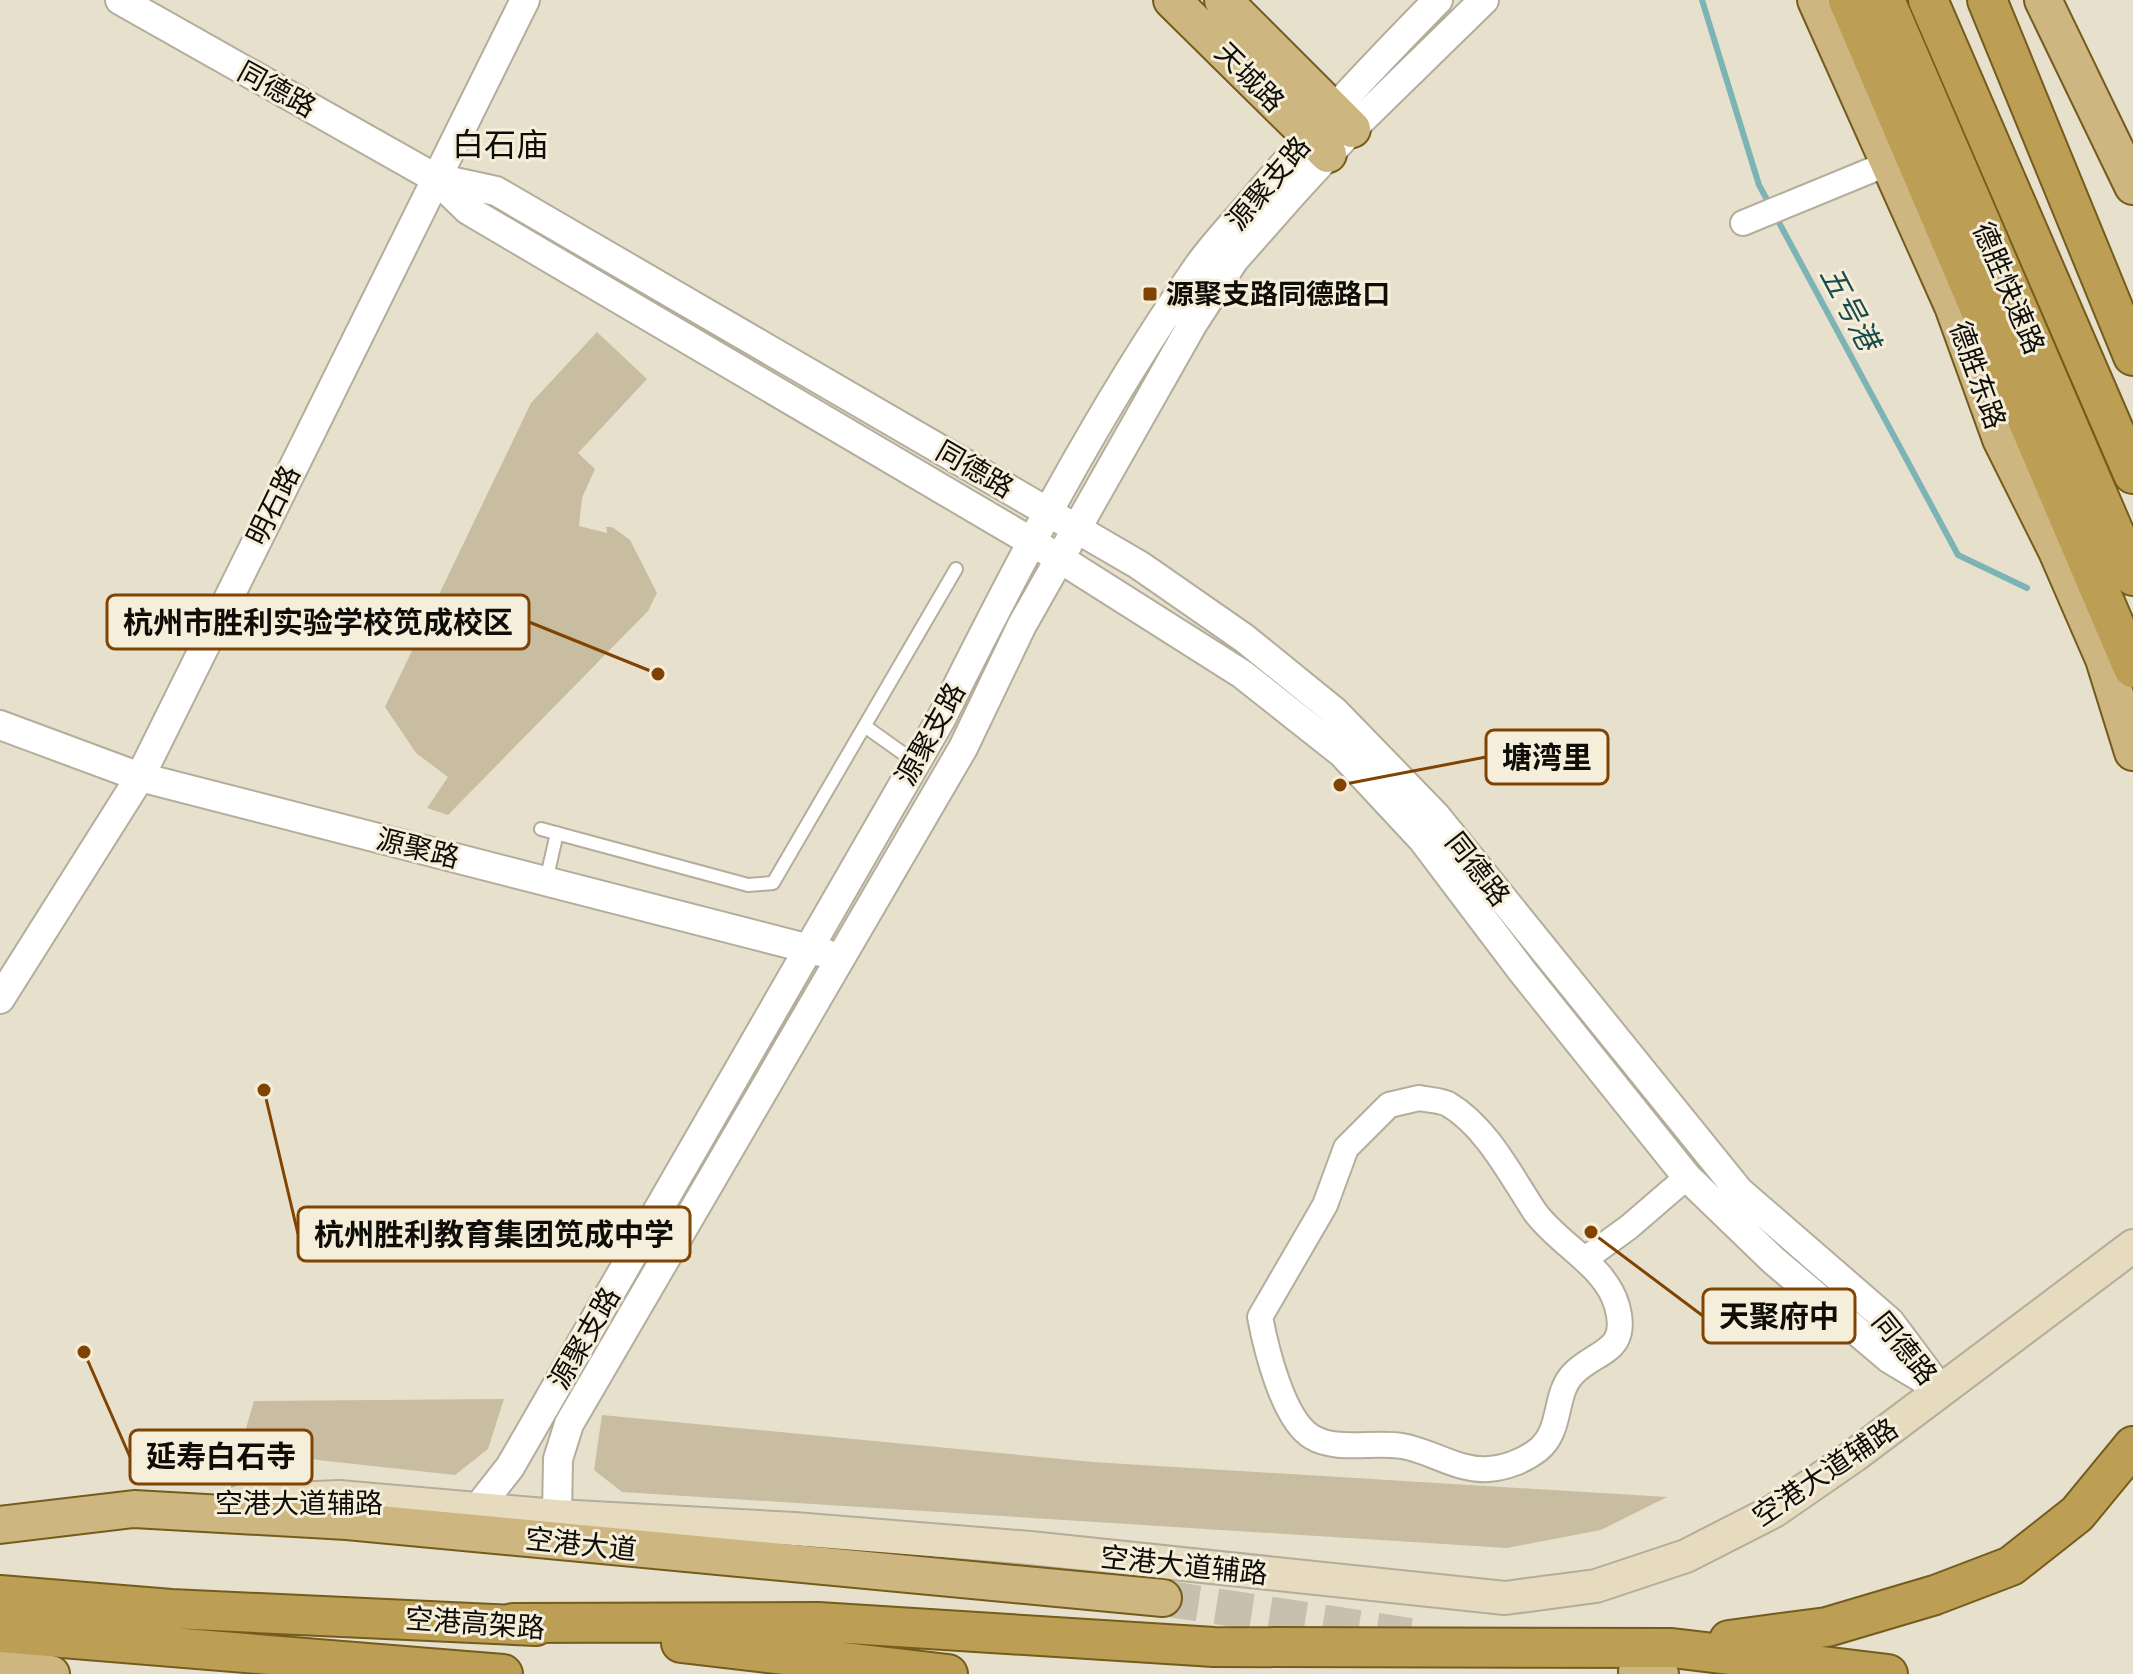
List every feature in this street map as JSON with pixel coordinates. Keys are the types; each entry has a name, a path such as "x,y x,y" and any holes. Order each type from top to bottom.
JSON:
{"highway":[{"path":"1848,0 2119,663"},
{"name":"德胜快速路","path":"1885,0 2133,576"},
{"name":"德胜快速路","path":"1928,0 2133,474"},
{"path":"1987,0 2133,356"},
{"path":"1656,1664 1827,1627 1935,1595 2011,1566 2077,1514 2133,1446"},
{"name":"空港高架路","path":"0,1595 171,1609 513,1623 948,1674"},
{"path":"513,1623 818,1622 1214,1647 1888,1674"},
{"name":"空港高架路","path":"0,1633 503,1674"}],"main road":[{"name":"天城路","path":"1172,0 1330,132"},
{"name":"天城路","path":"1223,0 1330,132"},
{"name":"德胜东路","path":"1816,0 1953,306 2001,439 2057,551 2119,663 2133,752"},
{"path":"2043,0 2133,186"},
{"name":"空港大道辅路","path":"134,1509 339,1497 557,1516 1030,1548 1505,1598 1596,1586 1686,1556 1774,1511 1942,1390 2133,1246"},
{"name":"空港大道","path":"0,1525 134,1509 347,1521 1163,1598"},
{"path":"0,1666 51,1674"}],"street":[{"name":"同德路","path":"120,0 435,178 468,210 1059,558 1242,674 1342,753 1423,840 1522,971 1687,1177 1773,1260 1890,1359 1942,1390"},
{"name":"明石路","path":"0,999 140,777 525,0"},
{"name":"源聚支路","path":"557,1516 558,1459 569,1424 963,748 1022,625 1192,325 1234,260 1330,132 1438,0"},
{"name":"源聚支路","path":"477,1509 510,1467 916,762 1117,394 1197,268 1330,132 1484,0"},
{"path":"1752,220 1889,163"},
{"name":"同德路","path":"435,178 496,191 1076,527 1139,565 1244,638 1334,711 1436,816 1739,1191 1890,1322 1942,1390"},
{"name":"源聚路","path":"0,725 140,777 841,957"},
{"path":"1419,1098 1447,1103 1478,1129 1560,1242 1585,1259 1604,1281 1617,1305 1620,1333 1613,1346 1572,1374 1554,1431 1540,1449 1518,1462 1492,1469 1467,1469 1425,1451 1399,1445 1335,1444 1312,1437 1299,1425 1273,1372 1260,1317 1330,1195 1346,1148 1389,1105 1419,1098"},
{"path":"1585,1259 1687,1177"}],"lane":[{"path":"541,829 748,885 768,886 779,876 956,569"},
{"path":"866,727 916,762"},
{"path":"546,881 557,833"}],"shaded area":[{"path":"597,332 647,379 578,453 595,469 582,498 579,526 607,533 606,527 612,527 630,540 657,593 648,611 448,815 427,808 448,777 416,753 385,707 531,403"},
{"path":"504,1399 488,1449 455,1475 318,1460 241,1445 254,1401"},
{"path":"602,1415 1093,1462 1667,1497 1601,1530 1507,1548 622,1492 594,1470"}],"waterway":[{"name":"五号港","path":"1702,0 1759,185 1771,207"},
{"name":"五号港","path":"1776,217 1958,555 2027,588"}],"tunnel":[{"path":"1163,1598 1410,1636"}],"place":[{"name":"源聚支路同德路口","path":"1150,294"},
{"name":"杭州市胜利实验学校笕成校区","path":"658,674"},
{"name":"塘湾里","path":"1340,785"},
{"name":"杭州胜利教育集团笕成中学","path":"264,1090"},
{"name":"天聚府中","path":"1591,1232"},
{"name":"延寿白石寺","path":"84,1352"}],"district":[{"name":"白石庙","path":"500,145"}]}
